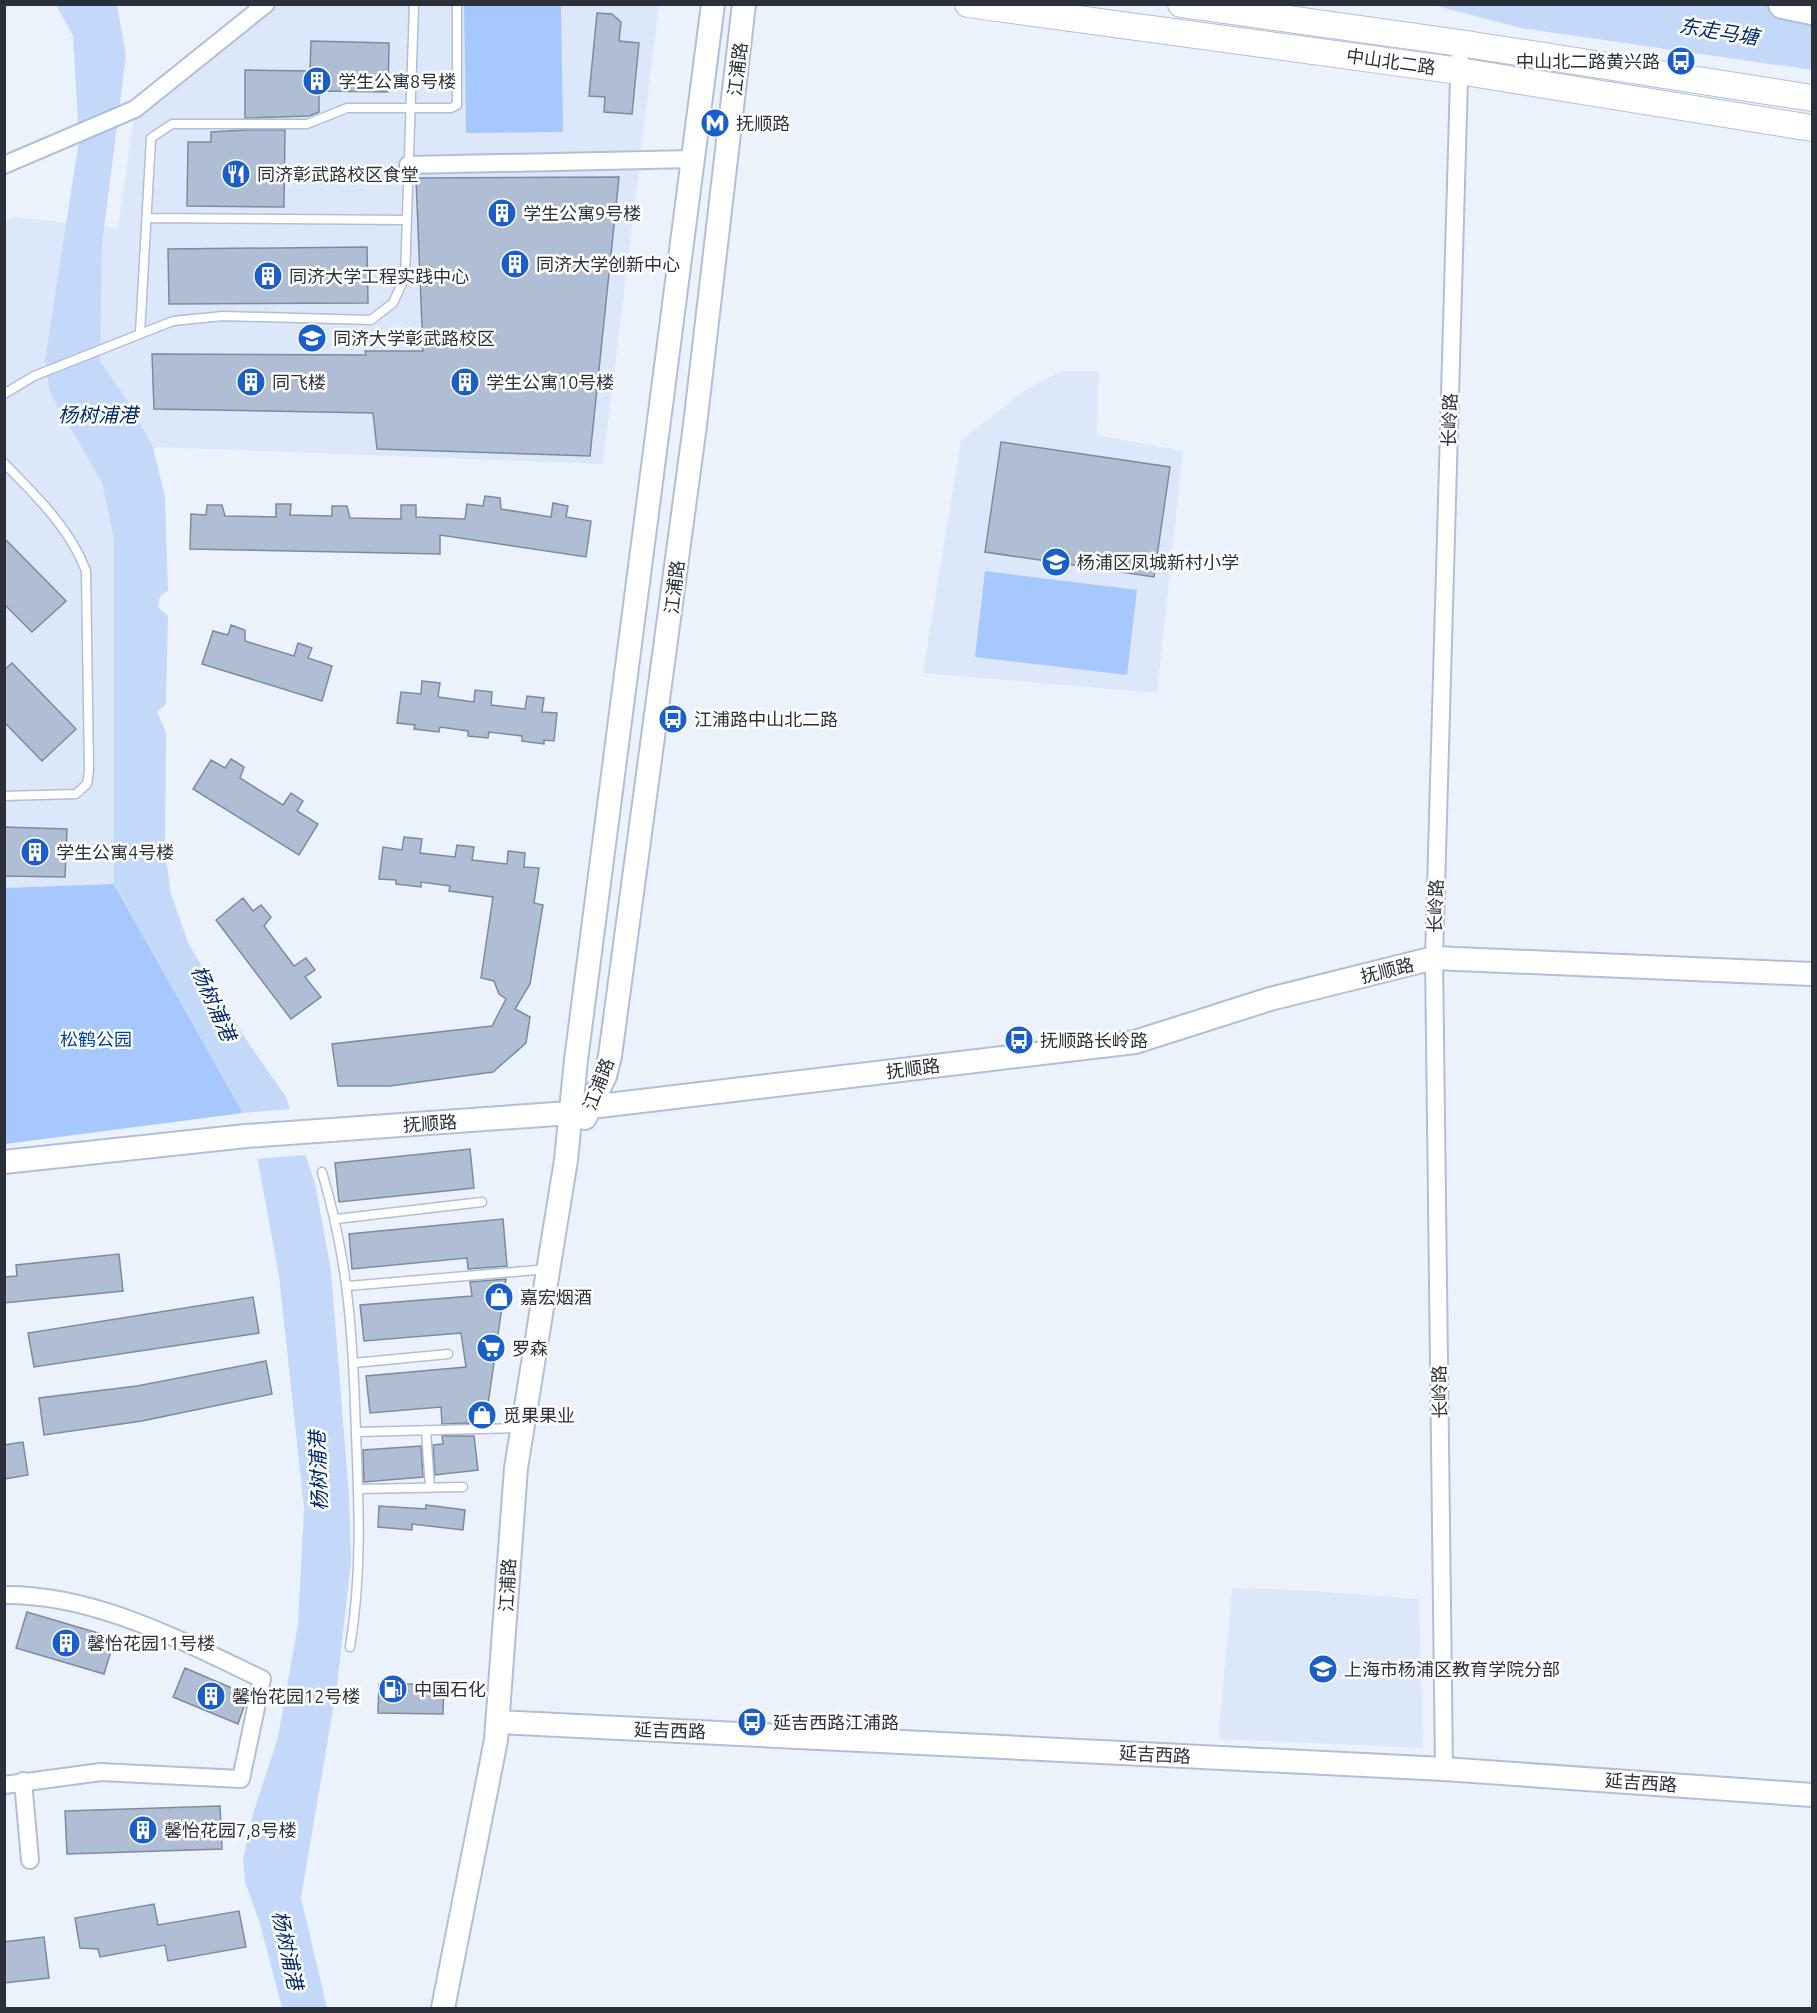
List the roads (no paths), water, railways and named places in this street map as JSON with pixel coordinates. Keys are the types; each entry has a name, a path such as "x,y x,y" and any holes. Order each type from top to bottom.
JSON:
{"highway":[{"path":"1783,4 1812,10"}],"main road":[{"name":"江浦路","path":"443,2008 498,1722 512,1504 521,1428 566,1160 580,1110 713,4"},
{"name":"江浦路","path":"580,1110 605,1076 610,1056 695,424 744,4"},
{"name":"中山北二路","path":"968,4 1460,70 1812,128"},
{"name":"中山北二路","path":"1181,4 1460,43 1812,98"},
{"name":"抚顺路","path":"4,1162 246,1136 580,1110 1135,1042 1270,999 1434,958 1812,974"},
{"name":"延吉西路","path":"498,1722 1444,1769 1812,1798"}],"street":[{"path":"4,165 69,135 135,109 266,4"},
{"name":"长岭路","path":"1444,1769 1434,958 1460,43"},
{"path":"408,165 693,159"},
{"path":"4,1595 37,1595 124,1618 262,1679 241,1779 101,1772 4,1785"},
{"path":"23,1781 30,1860"}],"lane":[{"path":"4,394 34,376 173,321 223,316 371,320 393,303 405,277 414,4"},
{"path":"140,333 152,138 172,124 307,124 347,108 451,108 457,105 457,4"},
{"path":"147,218 406,220"},
{"path":"4,463 59,523 72,541 86,571 89,770 87,784 76,794 4,796"},
{"path":"322,1172 336,1219 348,1286 354,1363 359,1489 359,1576 350,1647"},
{"path":"336,1219 482,1202"},
{"path":"348,1286 548,1269"},
{"path":"354,1363 448,1354"},
{"path":"356,1432 521,1428"},
{"path":"426,1430 430,1488"},
{"path":"359,1489 463,1487"}],"water":[{"name":"东走马塘","path":"1799,4 1812,7 1812,70 1521,28 1433,5"},
{"name":"杨树浦港","path":"56,5 117,5 126,56 102,244 100,361 127,400 153,447 165,497 168,591 160,596 158,607 168,616 166,704 157,712 166,732 165,852 171,894 189,945 245,1038 286,1097 315,1183 331,1271 349,1495 351,1562 337,1686 301,1898 327,2008 282,2008 260,1924 245,1882 243,1859 253,1814 278,1737 298,1624 304,1508 279,1276 258,1162 243,1113 114,883 114,539 102,482 50,393 45,361 79,140 73,36"}],"place":[{"name":"中山北二路黄兴路","path":"1681,61"},
{"name":"学生公寓8号楼","path":"317,81"},
{"name":"抚顺路","path":"715,123"},
{"name":"同济彰武路校区食堂","path":"236,174"},
{"name":"学生公寓9号楼","path":"502,213"},
{"name":"同济大学创新中心","path":"515,264"},
{"name":"同济大学工程实践中心","path":"268,276"},
{"name":"同济大学彰武路校区","path":"312,338"},
{"name":"同飞楼","path":"251,382"},
{"name":"学生公寓10号楼","path":"465,382"},
{"name":"杨浦区凤城新村小学","path":"1056,562"},
{"name":"江浦路中山北二路","path":"673,719"},
{"name":"学生公寓4号楼","path":"35,852"},
{"name":"抚顺路长岭路","path":"1019,1040"},
{"name":"嘉宏烟酒","path":"499,1297"},
{"name":"罗森","path":"491,1348"},
{"name":"觅果果业","path":"482,1415"},
{"name":"馨怡花园11号楼","path":"66,1643"},
{"name":"上海市杨浦区教育学院分部","path":"1323,1669"},
{"name":"中国石化","path":"393,1689"},
{"name":"馨怡花园12号楼","path":"211,1696"},
{"name":"延吉西路江浦路","path":"752,1722"},
{"name":"馨怡花园7,8号楼","path":"143,1830"}],"park label":[{"name":"松鹤公园","path":"96,1039"}]}
